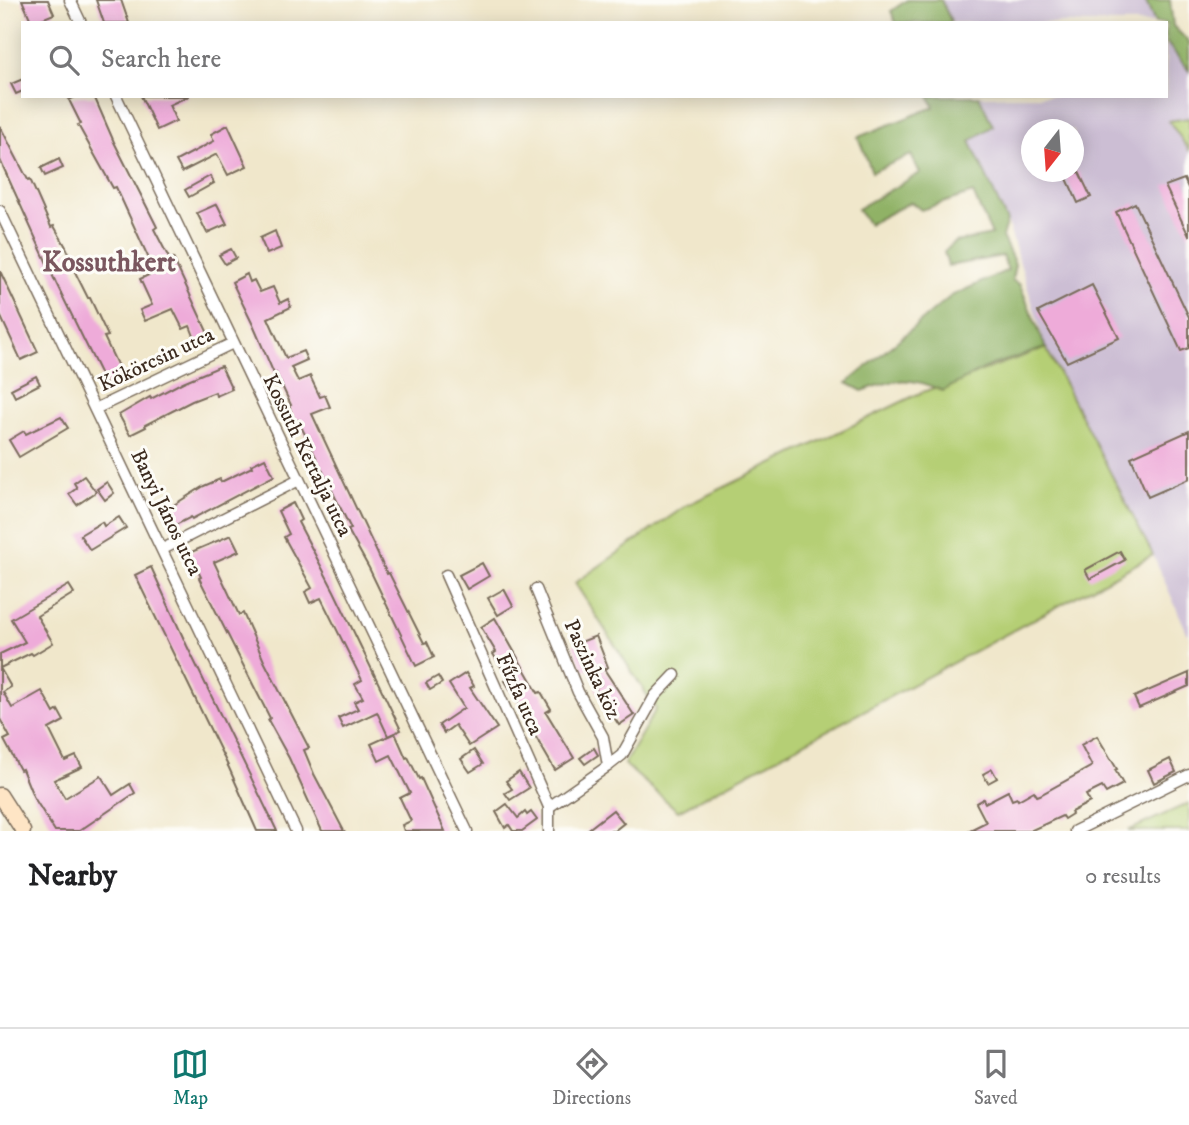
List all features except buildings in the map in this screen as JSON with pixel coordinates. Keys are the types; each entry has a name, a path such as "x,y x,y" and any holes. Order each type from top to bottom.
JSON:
{"street":[{"path":"70,0 80,21"},
{"name":"Kossuth Kertalja utca","path":"117,98 467,831"},
{"name":"Banyi János utca","path":"0,211 296,831"},
{"name":"Kökörcsin utca","path":"95,409 233,343"},
{"path":"163,549 299,480"},
{"name":"Fűzfa utca","path":"446,575 549,807 549,831"},
{"name":"Paszinka köz","path":"536,589 578,692 603,737 608,766"},
{"name":"Paszinka köz","path":"549,807 622,755 655,696 675,675"},
{"path":"1075,831 1189,775"},
{"path":"0,795 23,831"}],"shaded area":[{"path":"940,0 1145,0 1154,21 948,21"},
{"path":"1168,45 1189,71 1189,118 1169,121 1189,150 1189,637 1153,555 1046,348 1007,221 970,141 993,126 981,98 1168,98"}],"green space":[{"path":"907,0 941,0 951,21 895,21 891,11"},
{"path":"1145,0 1170,0 1173,26 1189,42 1189,71 1168,45 1168,21 1154,21"},
{"path":"930,98 980,98 993,126 970,141 1007,221 1002,237 1015,264 1012,280 1020,285 1046,348 989,366 943,391 903,380 862,391 847,383 951,296 1008,270 1002,256 948,266 944,252 955,242 992,235 973,193 921,210 911,202 869,224 857,209 920,173 911,155 872,172 858,137 934,107"},
{"path":"1189,118 1189,150 1169,121"},
{"path":"1046,348 1153,555 678,811 624,764 656,709 575,583 687,505 920,393"},
{"path":"1189,803 1189,831 1128,831"}],"district":[{"name":"Kossuthkert","path":"109,261"}]}
